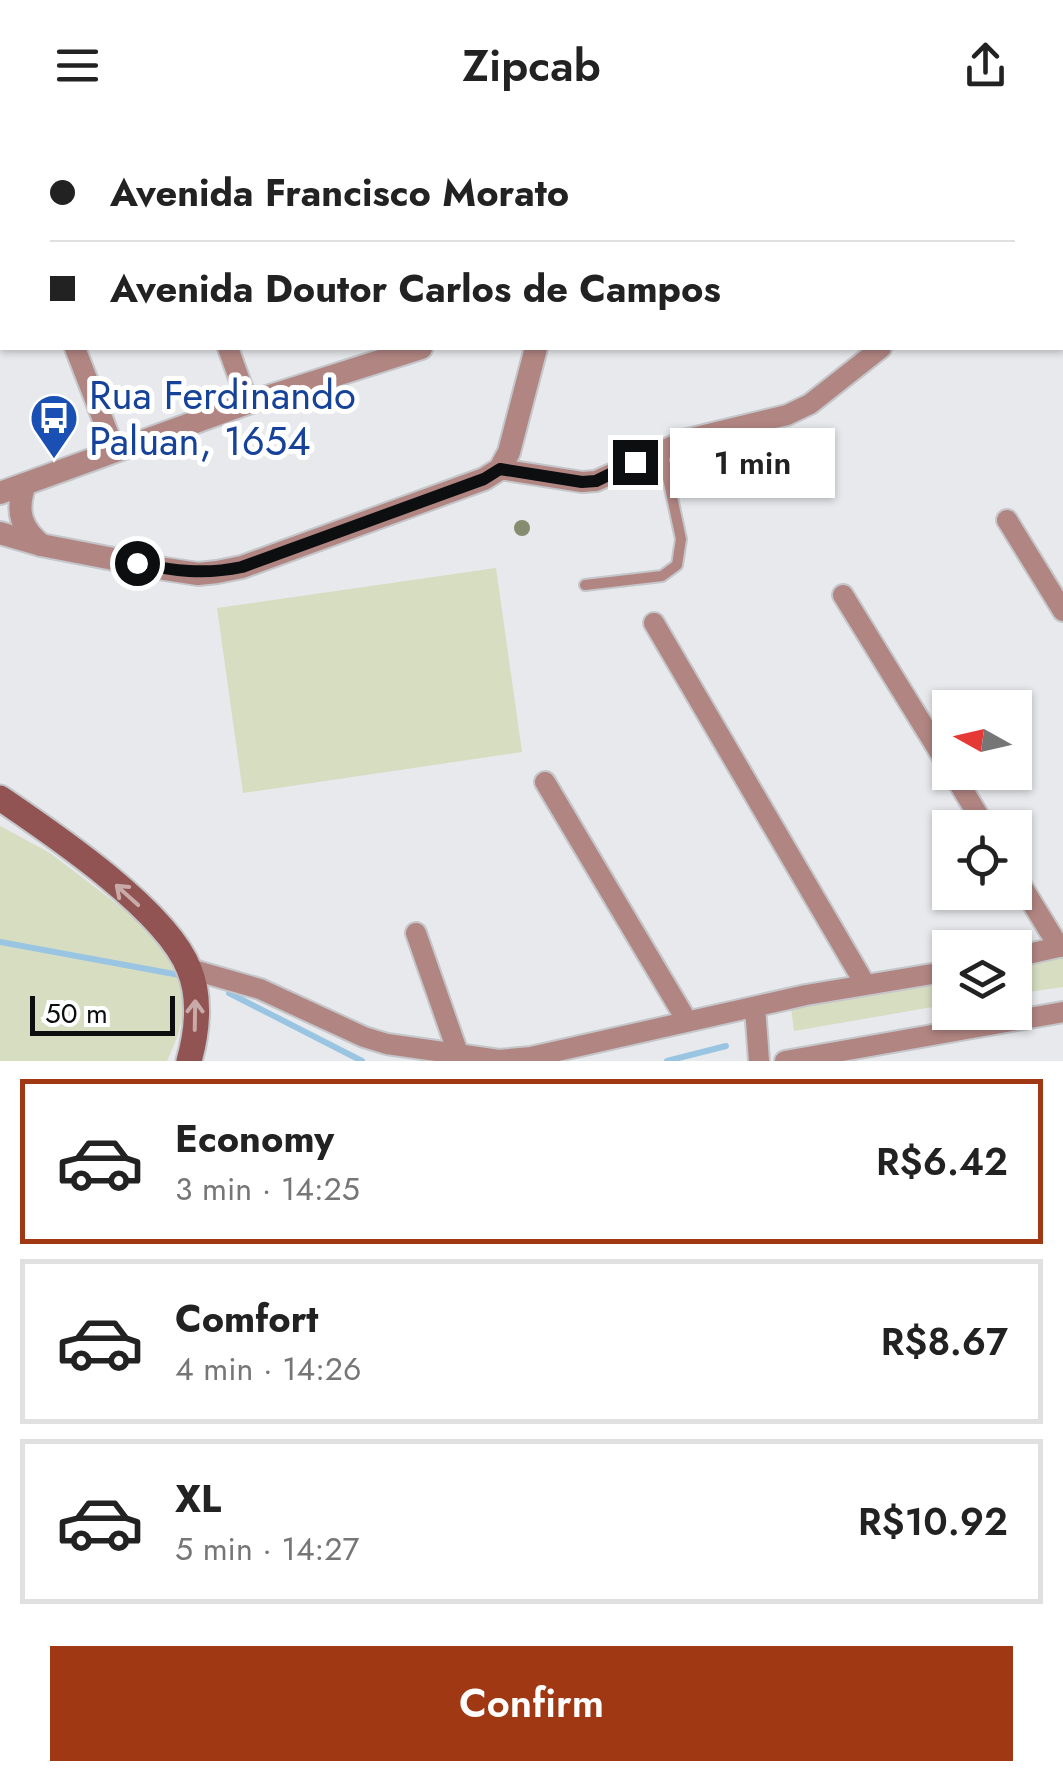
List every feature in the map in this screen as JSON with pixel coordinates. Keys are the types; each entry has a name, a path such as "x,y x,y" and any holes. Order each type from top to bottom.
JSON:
{"main road":[{"path":"0,798 60,838 141,907 170,938 190,969 196,1005 189,1061"}],"street":[{"path":"76,350 115,451"},
{"path":"229,350 248,403"},
{"path":"0,493 378,354 407,350"},
{"path":"517,350 524,393"},
{"path":"0,534 182,572 242,567 484,479 500,469 509,452 535,350"},
{"path":"500,469 582,482 608,476 662,449 787,415 810,404 878,350"},
{"path":"24,487 19,503 20,520 41,545"},
{"path":"1007,520 1063,611"},
{"path":"843,595 932,740"},
{"path":"654,624 865,984"},
{"path":"545,782 687,1021"},
{"path":"1032,901 1061,946 1032,953"},
{"path":"416,933 459,1056"},
{"path":"190,969 290,1000 364,1037 498,1060 531,1057 865,984 932,974"},
{"path":"755,1007 759,1061"},
{"path":"785,1061 1063,1012"}],"lane":[{"path":"585,586 662,576 677,564 681,539 662,449"}],"green space":[{"path":"496,568 522,752 243,793 217,608"},
{"path":"0,826 50,853 163,939 188,989 178,1035 167,1061 0,1061"},
{"path":"1063,946 1063,987 1032,992 1032,953"},
{"path":"932,974 932,1007 794,1031 790,999"}],"waterway":[{"path":"0,942 185,976"},
{"path":"229,993 362,1061"},
{"path":"667,1061 726,1046"}],"place":[{"name":"Rua Ferdinando Paluan, 1654","path":"54,460"}],"route":[{"path":"137,563 198,574 242,567 484,479 500,469 582,482 596,481 635,462"}]}
